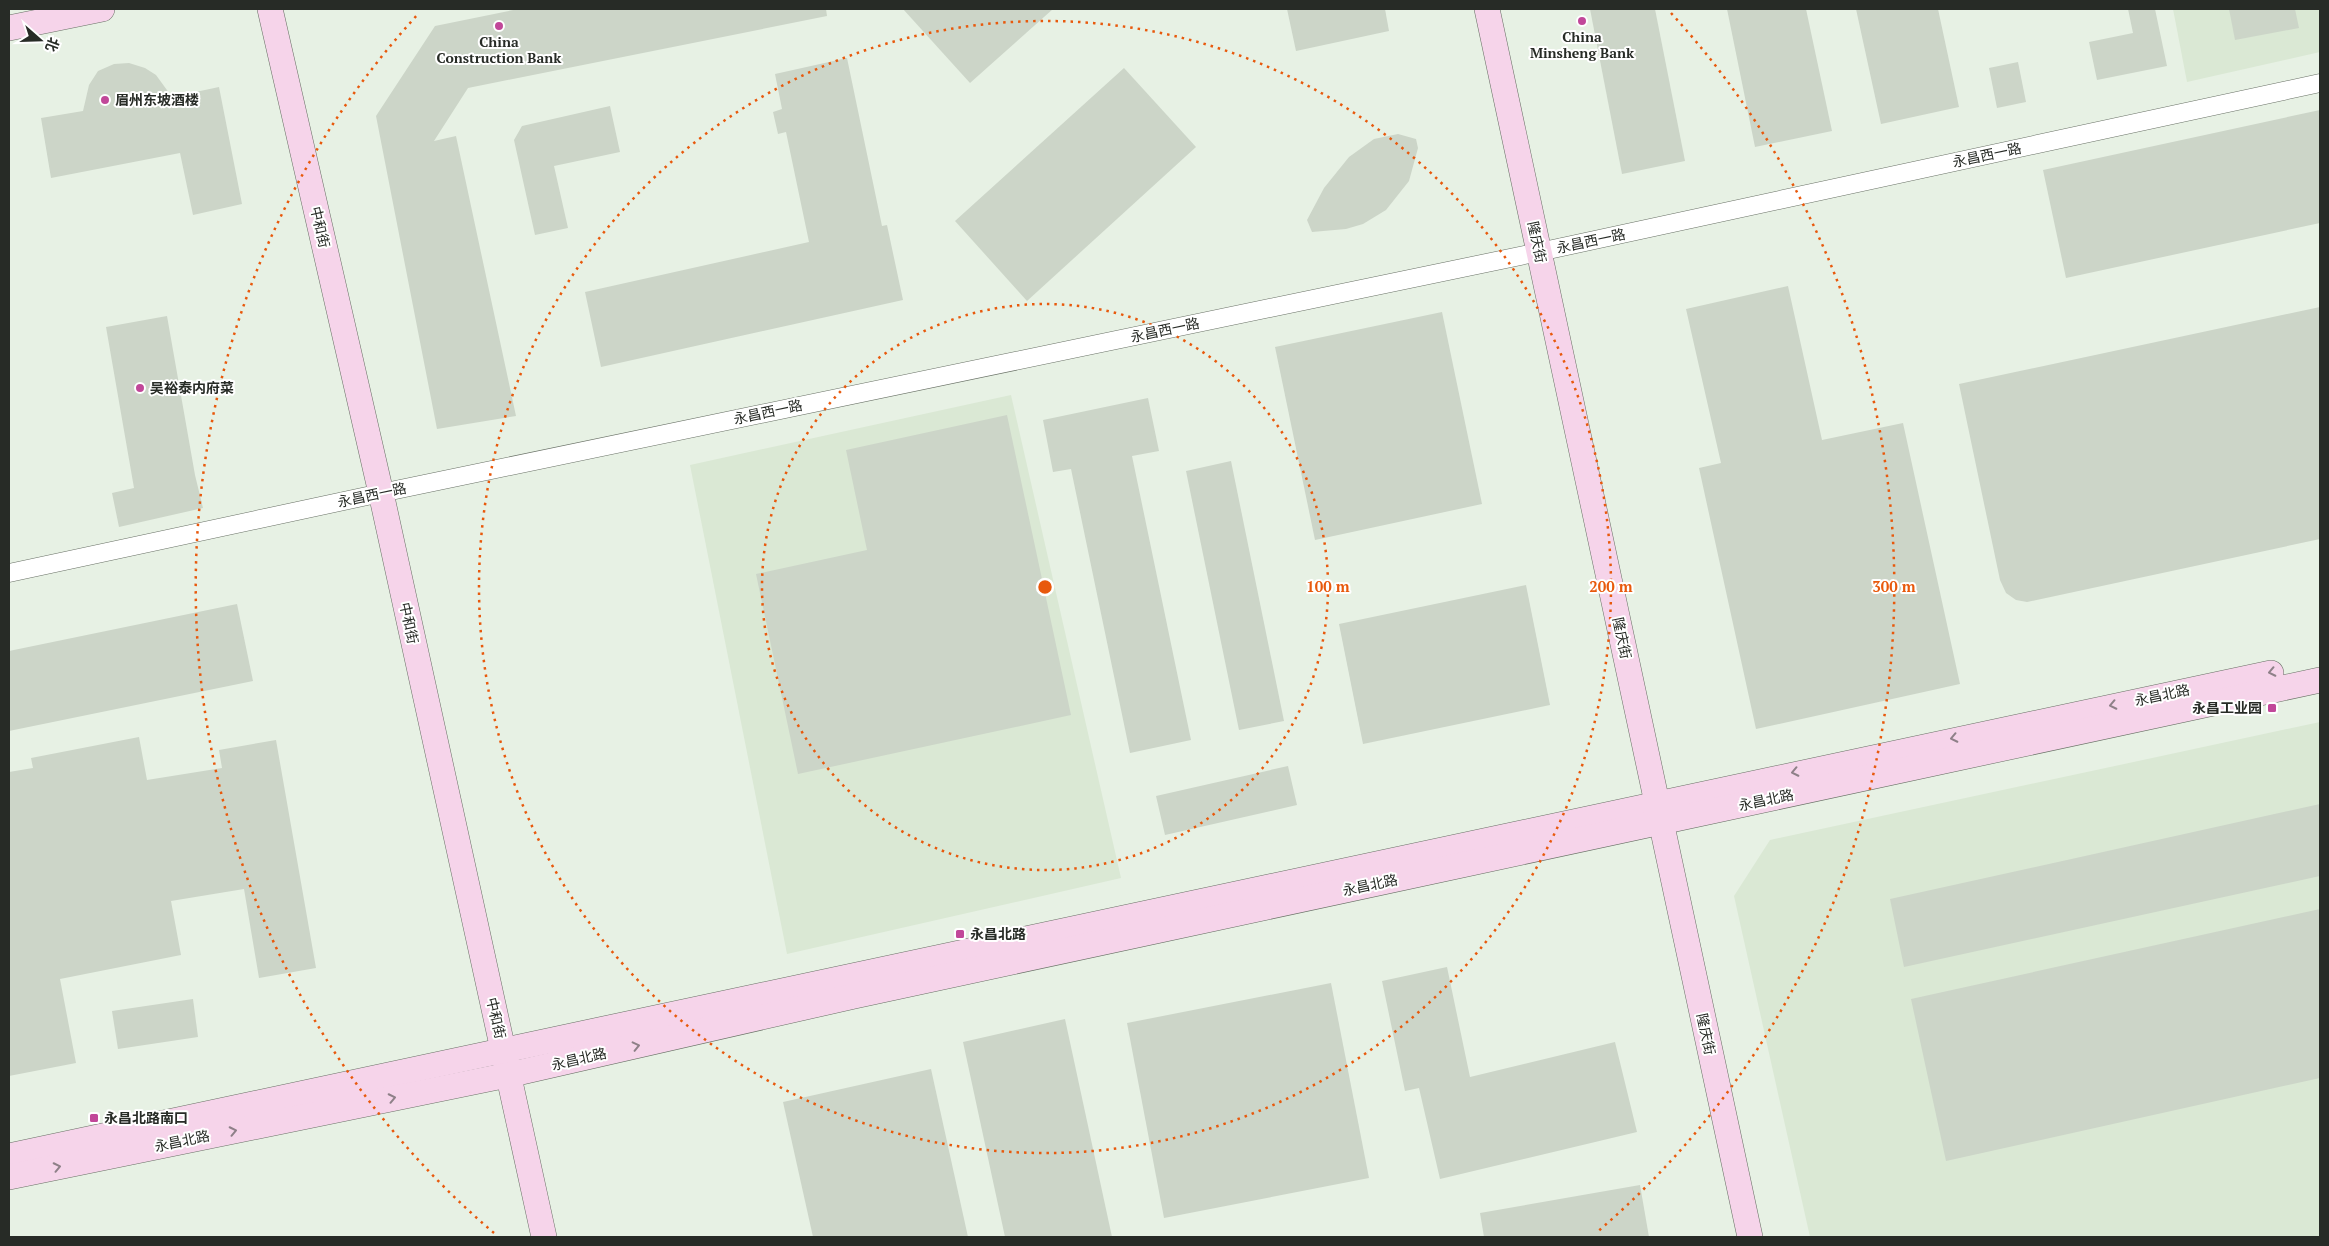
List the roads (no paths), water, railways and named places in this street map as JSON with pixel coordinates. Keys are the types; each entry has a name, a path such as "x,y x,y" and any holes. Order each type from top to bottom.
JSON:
{"street":[{"path":"9,28 102,9"},
{"name":"中和街","path":"270,9 381,493 544,1237"},
{"name":"隆庆街","path":"1487,9 1750,1237"},
{"name":"永昌西一路","path":"9,573 381,493 1539,252 2320,83"},
{"name":"永昌北路","path":"9,1177 508,1075 2320,663"},
{"name":"永昌北路","path":"9,1156 956,954 2320,680"}],"place":[{"name":"China Minsheng Bank","path":"1582,21"},
{"name":"China Construction Bank","path":"499,26"},
{"name":"眉州东坡酒楼","path":"105,100"},
{"name":"吴裕泰内府菜","path":"140,388"},
{"name":"永昌工业园","path":"2272,708"},
{"name":"永昌北路","path":"960,934"},
{"name":"永昌北路南口","path":"94,1118"}]}
